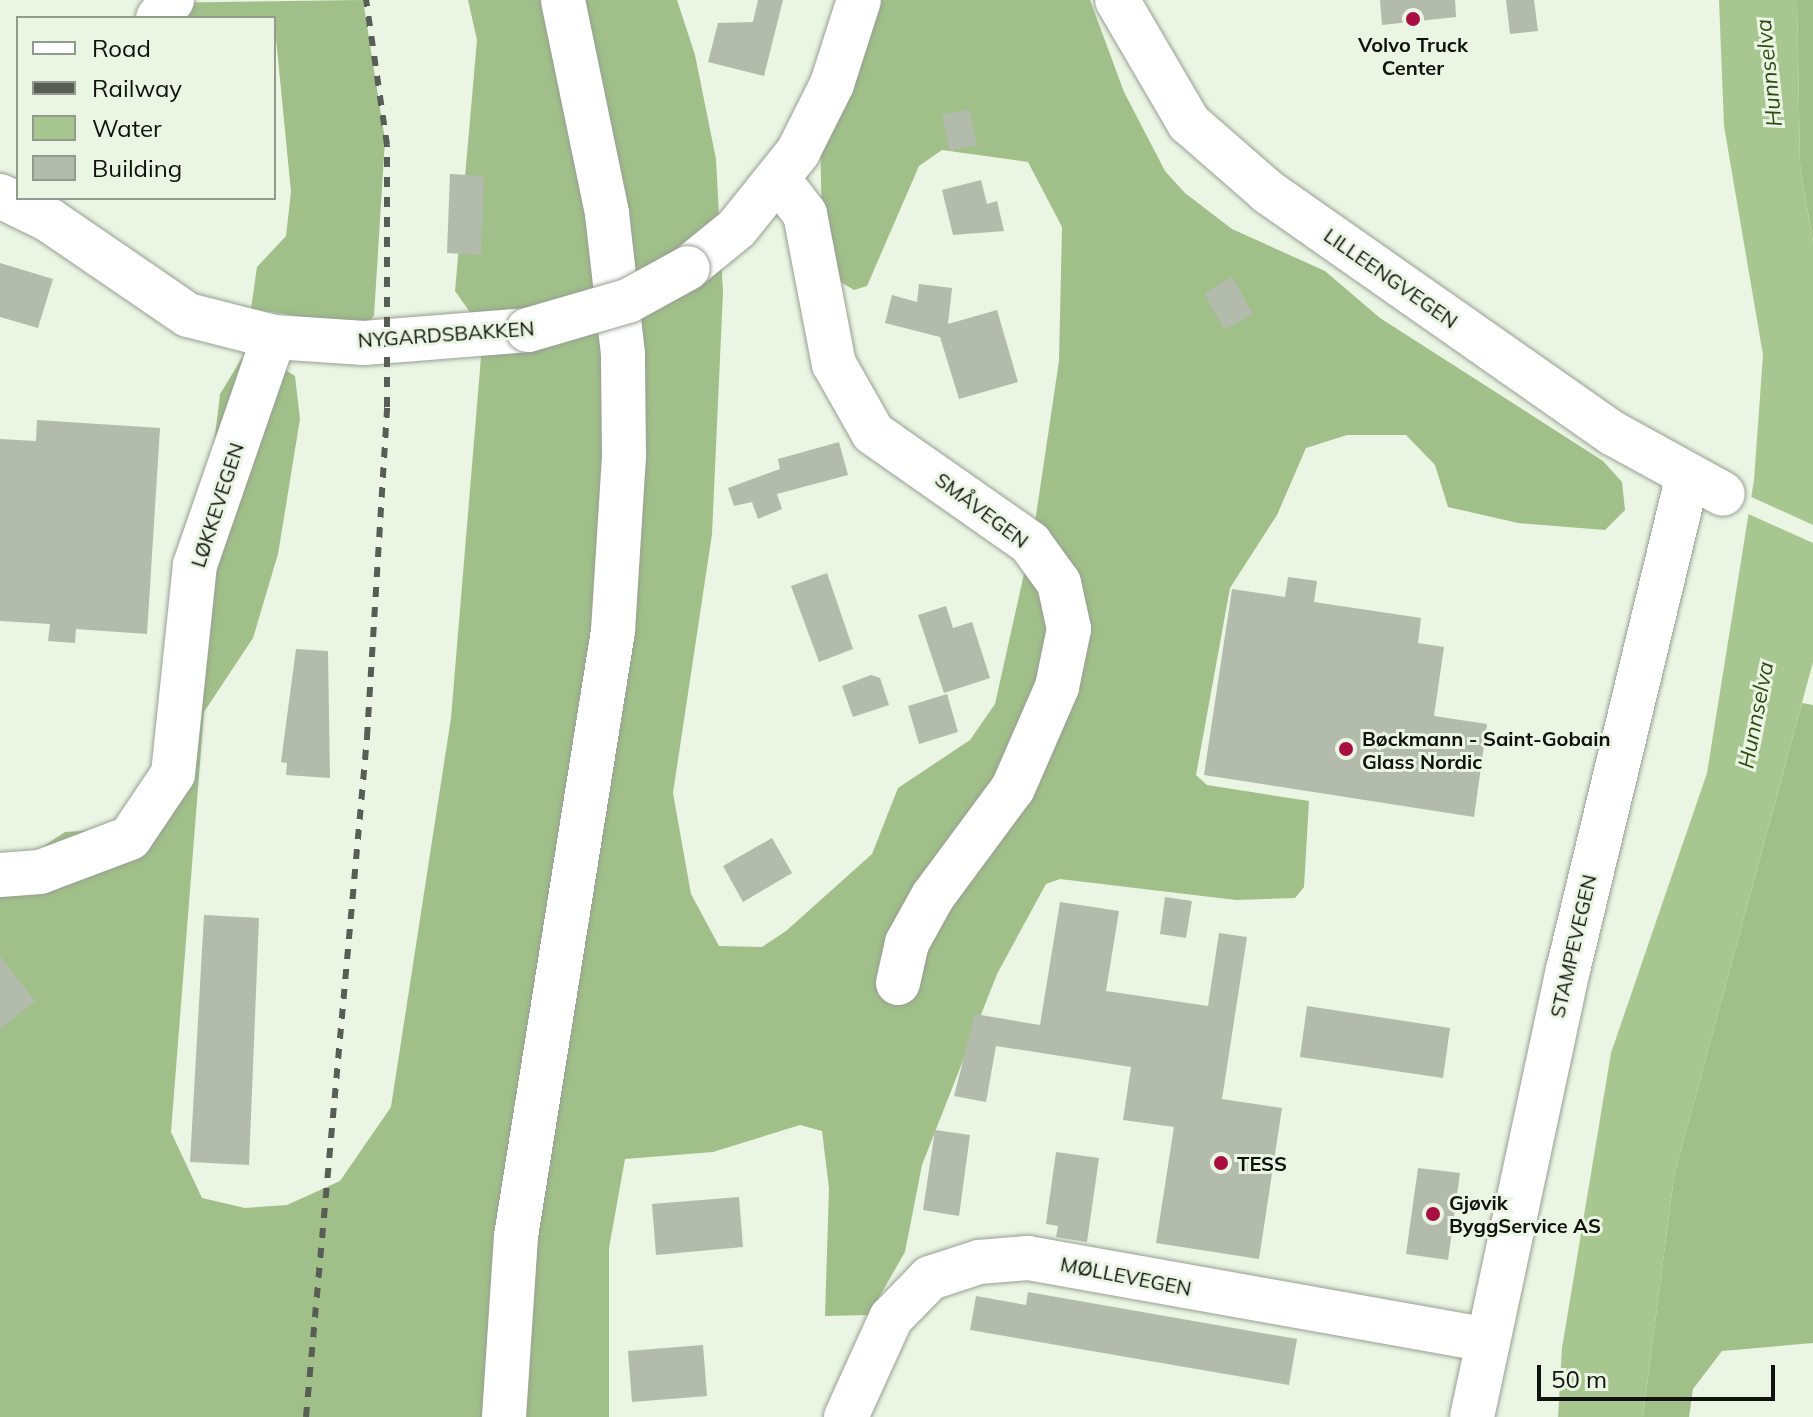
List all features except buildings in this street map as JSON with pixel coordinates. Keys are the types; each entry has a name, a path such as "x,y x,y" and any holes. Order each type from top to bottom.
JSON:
{"main road":[{"path":"160,16 172,0"},
{"path":"504,1417 516,1236 599,735 622,513 617,291 563,0"},
{"name":"NYGARDSBAKKEN","path":"10,196 188,315 274,337 364,343 528,330 628,301 688,268 737,228 779,180 832,84 859,0"},
{"name":"LILLEENGVEGEN","path":"1117,0 1189,123 1268,192 1705,486"},
{"name":"SMÅVEGEN","path":"779,180 805,214 834,364 873,433 1030,543 1059,583 1069,629 1057,687 1013,788 933,896 907,943 898,983"},
{"name":"LØKKEVEGEN","path":"0,875 40,872 130,838 173,774 195,565 274,337"},
{"name":"STAMPEVEGEN","path":"1472,1417 1485,1339 1705,486"},
{"name":"MØLLEVEGEN","path":"846,1417 891,1318 930,1278 979,1262 1028,1258 1485,1339"}],"shaded area":[{"path":"363,0 385,140 374,316 364,326 251,309 257,267 286,236 291,192 276,16 186,16 155,3"},
{"path":"468,0 677,0 695,55 716,159 723,292 712,534 673,793 691,894 719,946 762,947 786,931 872,854 898,788 970,740 995,704 1034,529 1059,361 1062,227 1028,162 942,150 919,166 867,286 854,290 829,275 823,262 819,98 843,0 1090,0 1124,92 1165,171 1185,193 1232,229 1325,271 1380,318 1603,461 1622,482 1625,510 1605,530 1518,523 1448,507 1435,465 1406,435 1347,435 1306,448 1277,515 1230,588 1196,775 1207,785 1309,801 1304,887 1295,898 1236,900 1060,879 1046,884 997,974 922,1165 905,1252 869,1315 825,1316 829,1188 822,1131 800,1125 713,1152 625,1159 609,1248 609,1417 0,1417 0,875 65,832 110,829 156,774 206,512 220,394 242,358 271,361 295,376 300,419 278,554 253,638 204,712 171,1132 202,1198 245,1208 287,1205 340,1181 391,1107 451,718 481,357 472,315 455,291 477,40"},
{"path":"1797,0 1813,0 1813,242 1800,165"},
{"path":"1802,703 1813,705 1813,1343 1722,1351 1693,1389 1689,1417 1643,1417 1674,1176"}],"water":[{"name":"Hunnselva","path":"1719,0 1797,0 1800,165 1813,242 1813,662 1674,1176 1643,1417 1558,1417 1562,1348 1611,1053 1707,773 1754,480 1763,355 1724,126"}],"pier":[{"path":"1747,495 1813,525 1813,543 1744,512"}],"railway":[{"path":"306,1417 367,737 387,407 387,145 366,0"}],"place":[{"name":"Volvo Truck Center","path":"1413,19"},
{"name":"Bøckmann - Saint-Gobain Glass Nordic","path":"1346,749"},
{"name":"TESS","path":"1221,1163"},
{"name":"Gjøvik ByggService AS","path":"1433,1214"}]}
